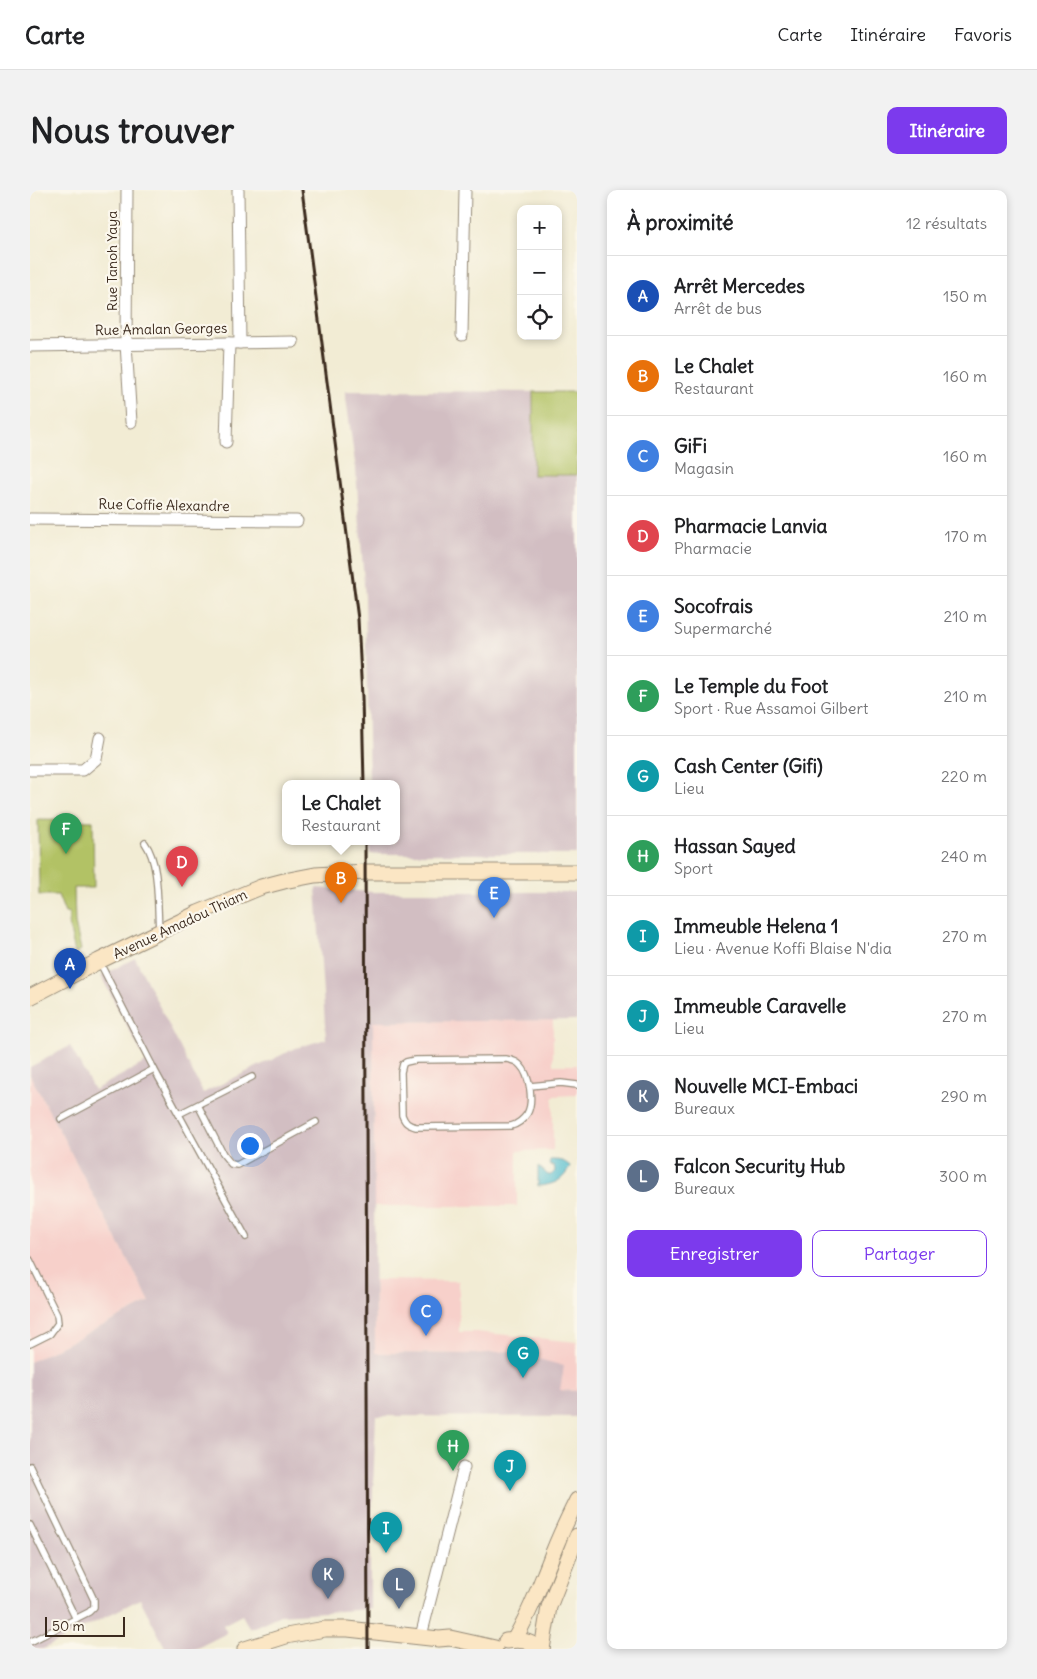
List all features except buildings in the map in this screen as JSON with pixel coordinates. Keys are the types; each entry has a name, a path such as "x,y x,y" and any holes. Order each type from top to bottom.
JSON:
{"main road":[{"name":"Avenue Amadou Thiam","path":"30,997 210,907 261,887 315,875 366,872 577,872"},
{"path":"514,1640 536,1598 549,1562 577,1500"},
{"path":"245,1649 286,1636 325,1630 348,1629 421,1636 444,1644 450,1638 494,1648 507,1641 514,1640 529,1642 541,1649 549,1607 577,1536"}],"street":[{"name":"Rue Tanoh Yaya","path":"127,190 126,344 130,422"},
{"path":"226,442 235,343 238,190"},
{"path":"462,335 465,190"},
{"name":"Rue Amalan Georges","path":"30,346 293,342"},
{"name":"Rue Coffie Alexandre","path":"30,518 297,521"},
{"path":"30,770 83,770 96,760 100,738"},
{"path":"421,1636 464,1467"}],"lane":[{"path":"145,843 150,850 154,864 159,932"},
{"path":"99,961 154,1069 246,1236"},
{"path":"506,1059 519,1063 528,1076 530,1086 526,1116 517,1124 511,1126 416,1127 409,1126 404,1122 402,1115 401,1072 403,1064 406,1062 415,1060 506,1059"},
{"path":"61,1119 154,1069"},
{"path":"179,1114 252,1077"},
{"path":"530,1086 561,1083 577,1085"},
{"path":"198,1105 227,1160 231,1164 237,1165 316,1122"},
{"path":"30,1260 58,1315 58,1323 50,1334 30,1344"},
{"path":"30,1466 94,1600 94,1607 76,1619 30,1642"},
{"path":"30,1525 76,1619"}],"shaded area":[{"path":"345,391 577,392 577,854 370,854 370,845 400,845 400,780 369,780 365,598 356,470"},
{"path":"316,888 372,892 577,892 577,1020 373,1022 375,1353 476,1354 509,1351 564,1366 560,1390 577,1391 577,1417 376,1416 370,1609 280,1615 250,1629 242,1615 223,1625 227,1633 195,1649 166,1649 140,1599 43,1649 30,1649 30,1362 150,1302 30,1075 30,1067 70,1046 94,1090 146,1062 101,976 135,958 203,1093 296,1048 326,1039"},
{"path":"553,1020 553,1065 577,1065 577,1095 553,1096 553,1150 517,1151 517,1206 374,1206 373,1022"},
{"path":"30,1075 150,1302 30,1362"},
{"path":"375,1280 459,1281 459,1332 577,1342 577,1391 560,1390 510,1351 476,1354 375,1353"}],"green space":[{"path":"533,392 577,392 577,475 533,475"},
{"path":"38,820 93,821 94,888 74,888 75,923 81,950 75,953 69,925 69,912 65,913 58,895 39,895"}],"water":[{"path":"550,1160 564,1162 570,1167 561,1179 548,1185 538,1186 538,1166 548,1175 555,1171 554,1166 549,1165"}],"railway":[{"path":"302,190 358,619 364,780"},
{"path":"365,845 368,1649"}],"place":[{"name":"Le Temple du Foot","path":"66,854"},
{"name":"Pharmacie Lanvia","path":"182,887"},
{"name":"Le Chalet","path":"341,903"},
{"name":"Socofrais","path":"494,918"},
{"name":"Arrêt Mercedes","path":"70,989"},
{"name":"GiFi","path":"426,1336"},
{"name":"Cash Center (Gifi)","path":"523,1378"},
{"name":"Hassan Sayed","path":"453,1471"},
{"name":"Immeuble Caravelle","path":"510,1491"},
{"name":"Immeuble Helena 1","path":"386,1553"},
{"name":"Nouvelle MCI-Embaci","path":"328,1599"},
{"name":"Falcon Security Hub","path":"399,1609"}]}
